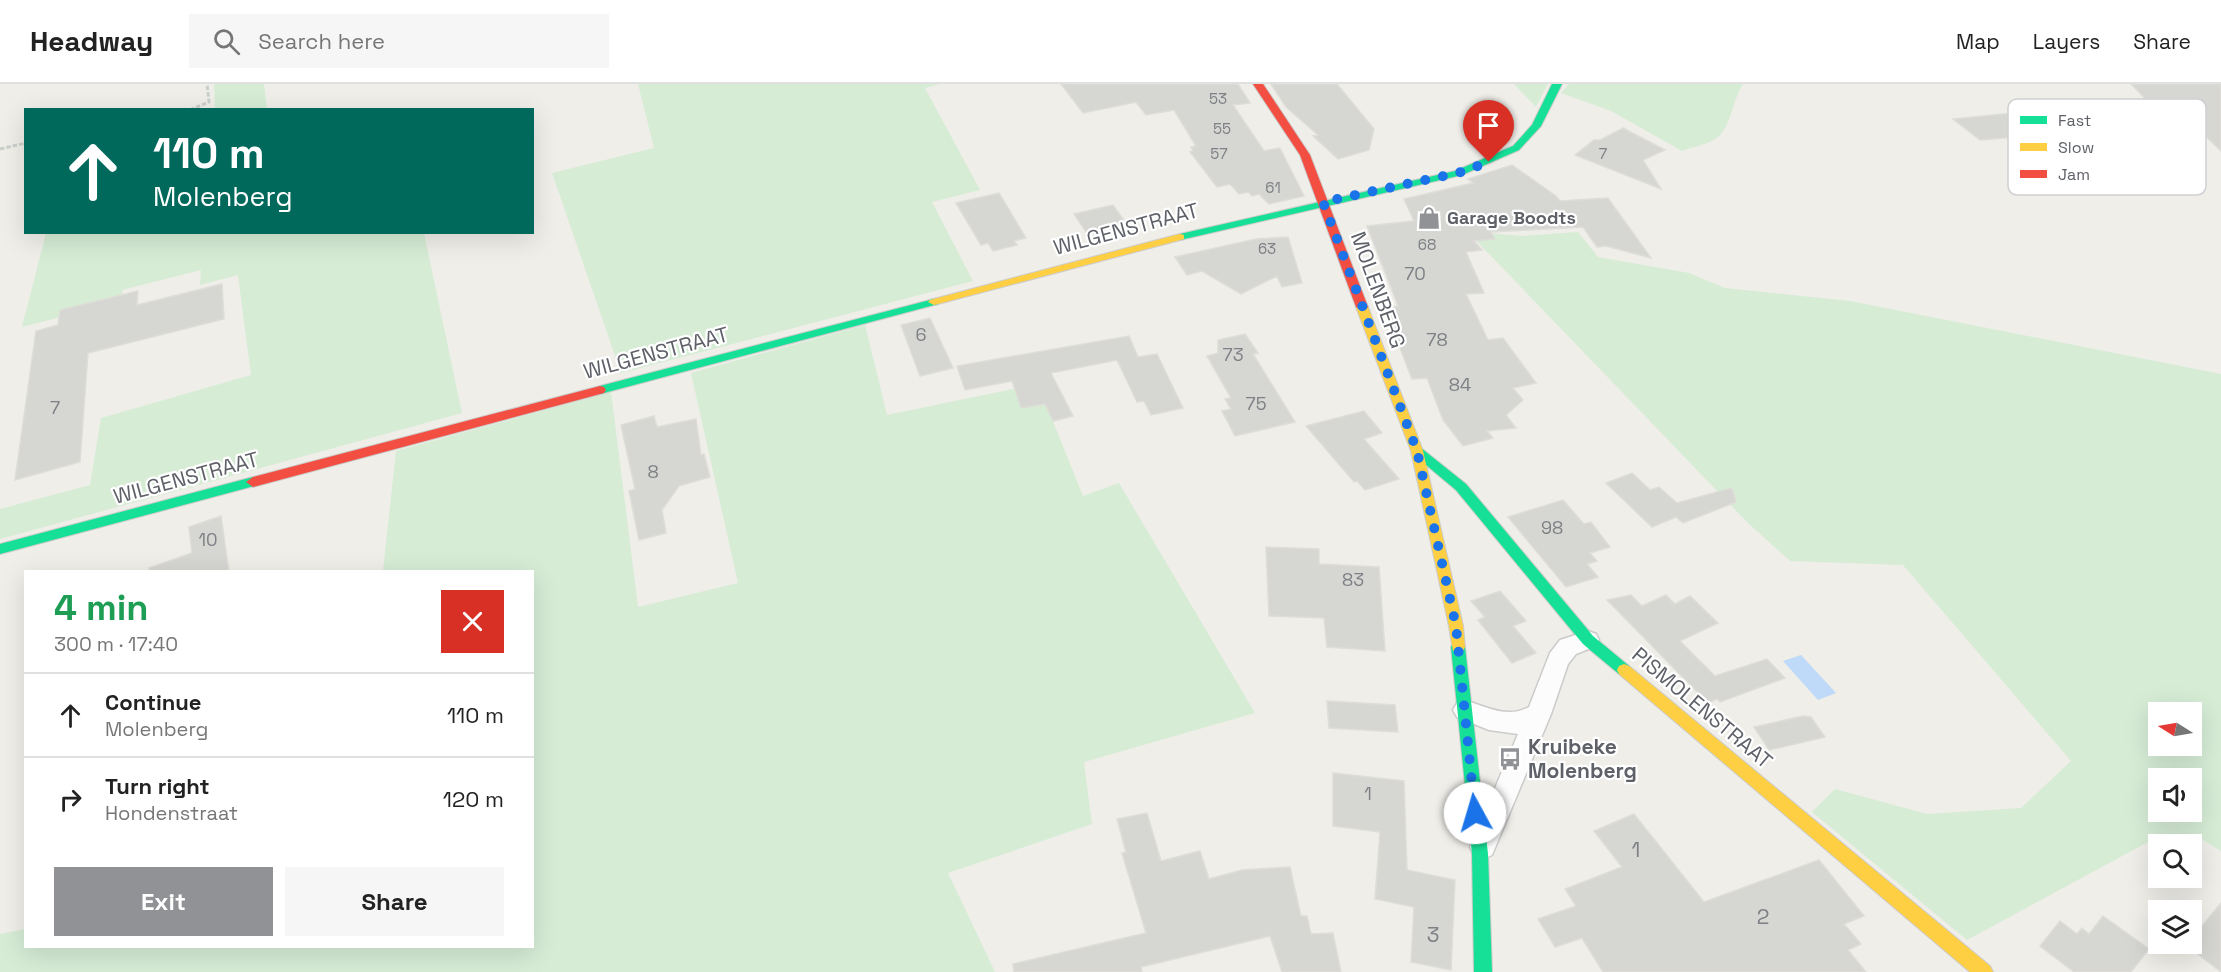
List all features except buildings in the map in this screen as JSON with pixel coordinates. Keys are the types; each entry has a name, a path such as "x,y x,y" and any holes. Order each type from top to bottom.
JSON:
{"street":[{"name":"MOLENBERG","path":"1257,84 1305,156 1417,451 1456,626 1480,854 1483,972"},
{"name":"WILGENSTRAAT","path":"0,549 1240,220 1458,173 1503,155 1516,147 1531,133 1557,84"},
{"name":"PISMOLENSTRAAT","path":"1417,451 1461,487 1588,640 1984,972"},
{"path":"1480,854 1539,714 1558,660 1568,647 1588,640"},
{"path":"1465,710 1489,720 1521,724 1539,714"}],"path":[{"path":"195,108 209,102 207,84"},
{"path":"0,149 24,143"}],"green space":[{"path":"214,84 264,84 267,108 215,108"},
{"path":"638,84 940,84 925,88 980,190 932,202 973,281 621,373 552,173 654,148"},
{"path":"1514,84 1548,84 1536,107"},
{"path":"1569,84 1743,84 1723,132 1715,139 1682,151 1611,111 1561,93"},
{"path":"1467,231 1522,236 1578,232 1598,257 1689,273 1725,288 1850,301 2221,374 2221,851 2202,839 2202,834 2148,834 2148,842 1967,940 1812,812 1835,789 1927,814 2021,808 2071,761 1903,565 1790,561 1747,522"},
{"path":"46,234 424,234 462,413 0,539 0,509 90,485 101,418 251,375 238,275 200,285 201,270 122,290 123,301 22,327"},
{"path":"865,325 887,415 1038,384 1083,496 1119,483 1255,713 1084,762 1092,824 948,873 995,972 0,972 0,934 24,929 24,948 534,948 534,570 383,570 396,451 611,392 638,607 738,583 691,373"}],"water":[{"path":"1801,655 1836,693 1818,700 1783,661"}],"traffic: fast":[{"path":"1180,237 1458,173 1516,148 1536,126 1557,84"},
{"path":"600,390 934,302"},
{"path":"1417,451 1461,487 1588,640 1624,670"},
{"path":"0,549 253,482"},
{"path":"1458,647 1480,854 1483,972"}],"traffic: slow":[{"path":"934,302 1180,237"},
{"path":"1362,307 1417,451 1456,626 1458,647"},
{"path":"1624,670 1984,972"}],"traffic: jam":[{"path":"1258,84 1305,155 1362,307"},
{"path":"253,482 600,390"}],"place":[{"name":"Garage Boodts","path":"1429,218"},
{"name":"Kruibeke Molenberg","path":"1510,759"}],"route":[{"path":"1475,813 1456,626 1417,451 1323,202 1357,197 1458,173 1489,162"}]}
